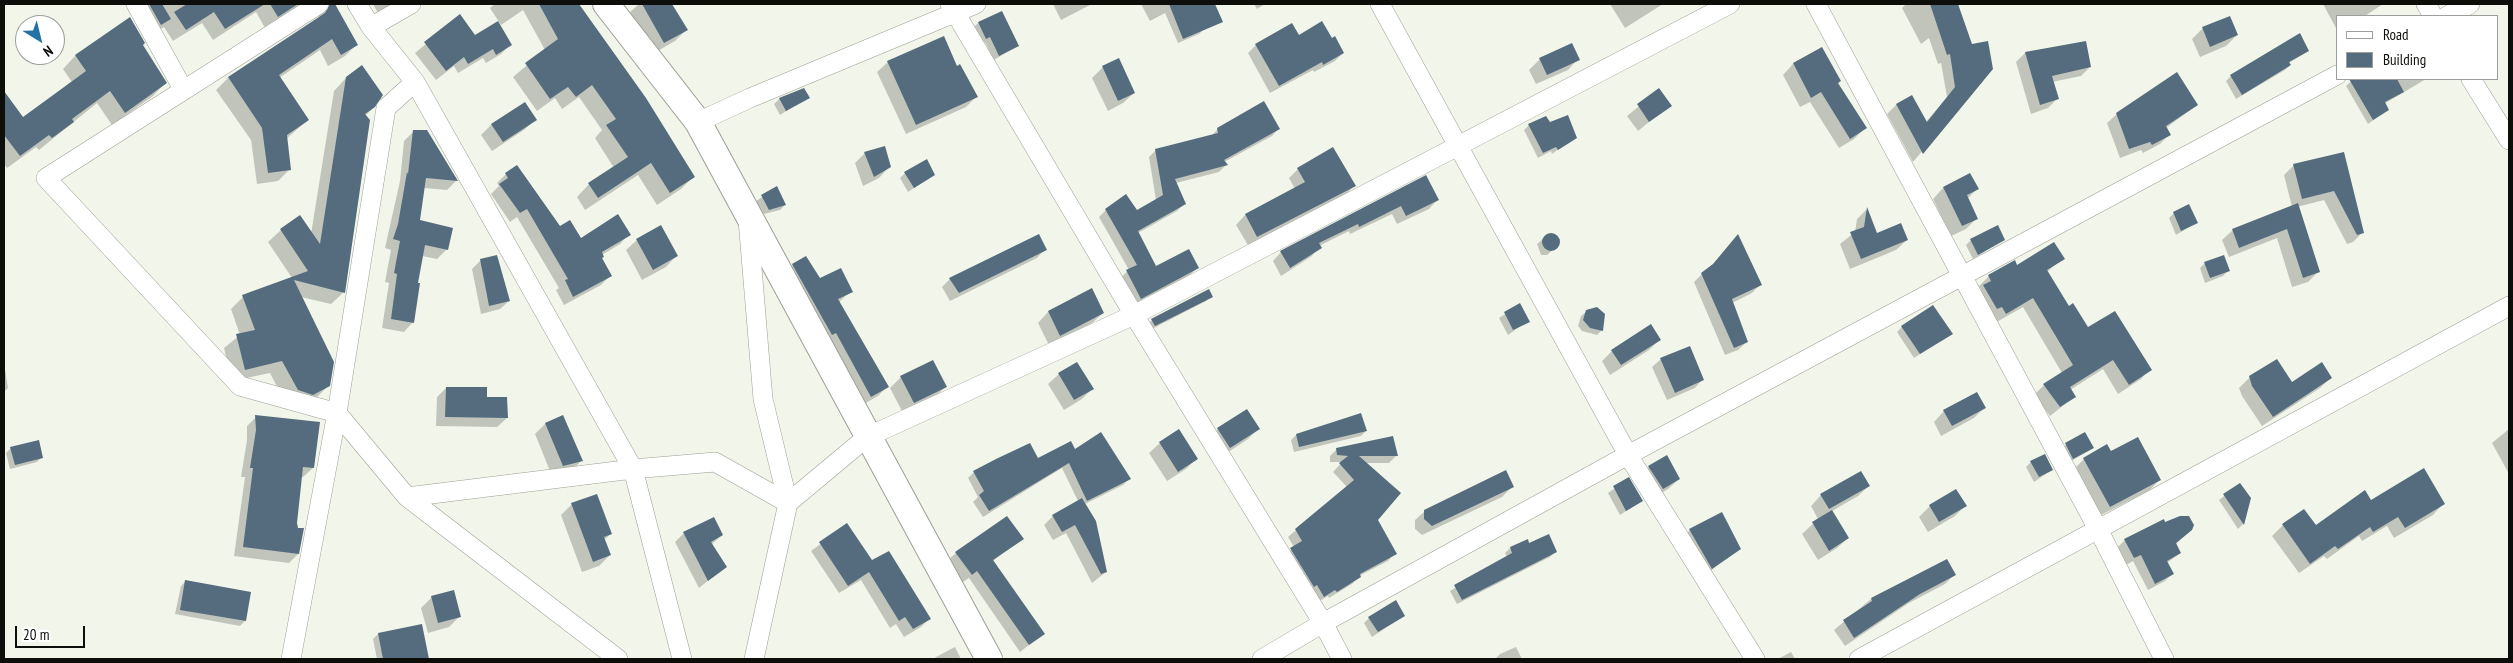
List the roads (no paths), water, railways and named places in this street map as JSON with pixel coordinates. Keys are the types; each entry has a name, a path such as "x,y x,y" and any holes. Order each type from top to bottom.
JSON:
{"main road":[{"path":"606,4 698,122 989,659"}],"street":[{"path":"136,4 183,89"},
{"path":"319,4 46,178 240,386 337,413 407,497 618,659"},
{"path":"357,4 371,27 415,82 633,469 682,659"},
{"path":"371,27 411,4"},
{"path":"698,122 953,8 976,4"},
{"path":"1380,4 1459,144 1628,456 1755,659"},
{"path":"788,503 867,437 1134,315 1730,4"},
{"path":"1816,4 2098,529 2164,659"},
{"path":"2426,4 2432,15"},
{"path":"2449,15 2470,4"},
{"path":"953,8 1134,315 1323,623 1342,659"},
{"path":"1262,659 1323,623 1628,456 2336,76"},
{"path":"2472,80 2509,140"},
{"path":"290,659 337,413 386,108 415,82"},
{"path":"748,214 763,399 788,503 754,659"},
{"path":"1860,659 2509,306"},
{"path":"407,497 633,469 716,462 788,503"}]}
